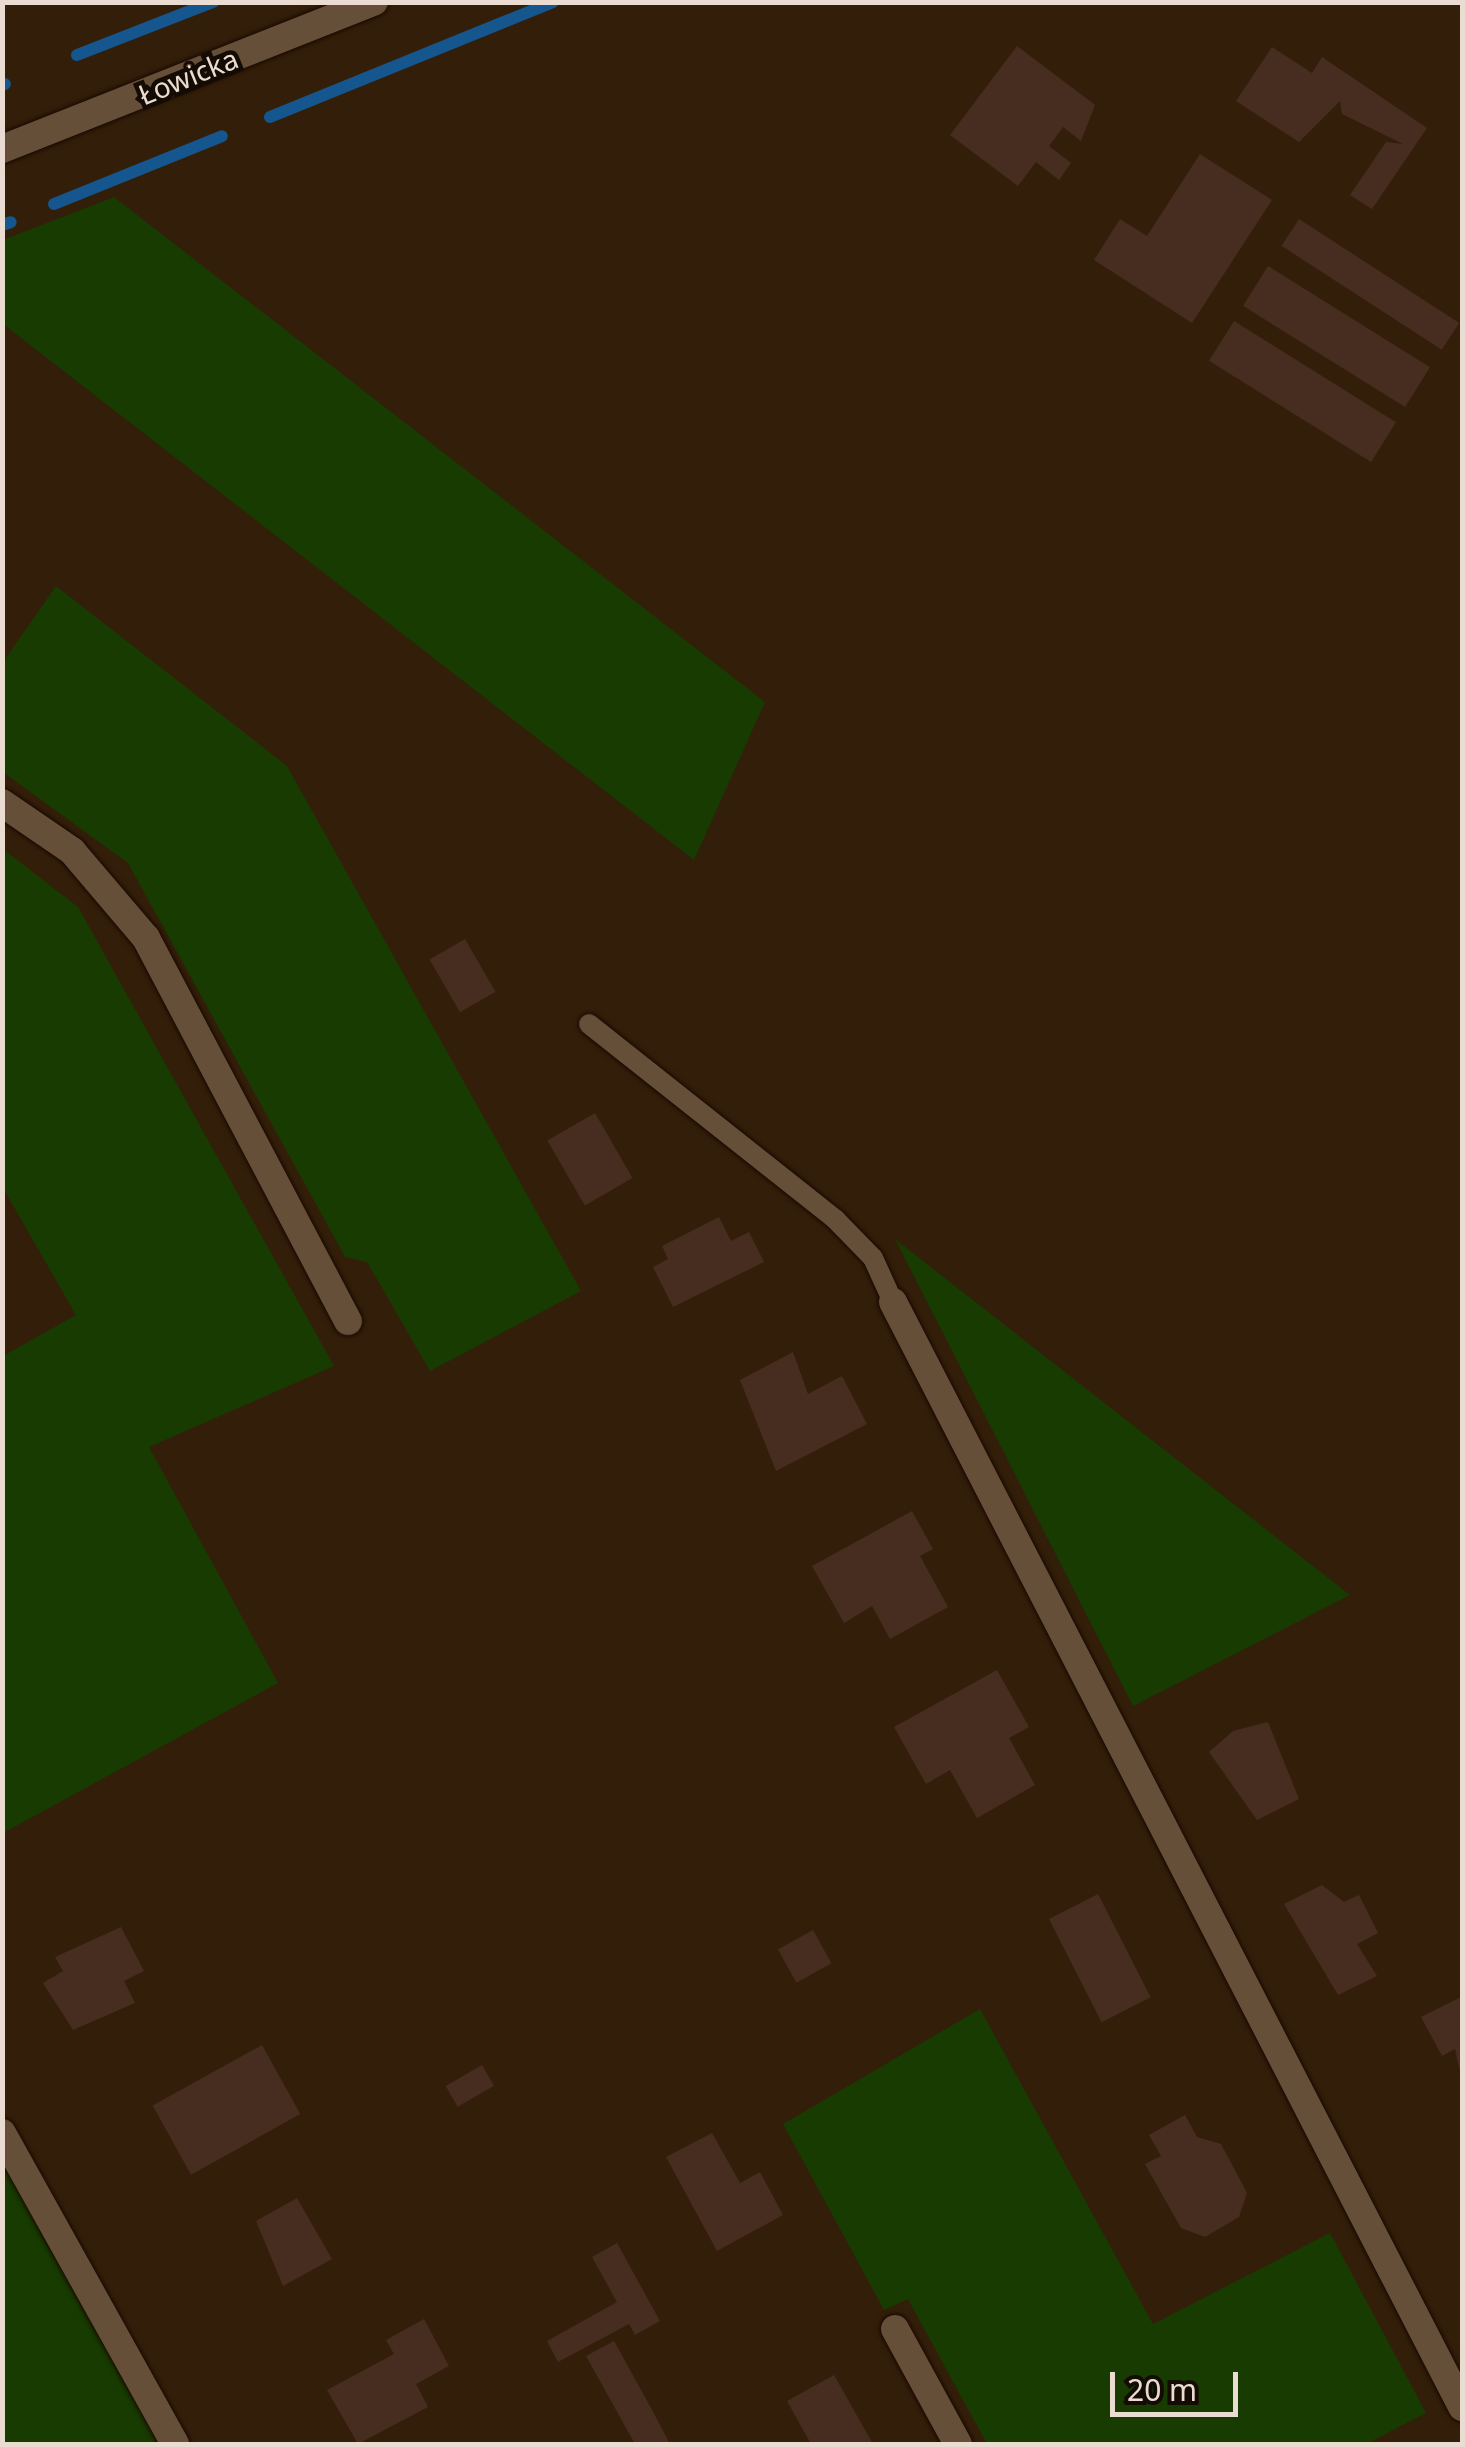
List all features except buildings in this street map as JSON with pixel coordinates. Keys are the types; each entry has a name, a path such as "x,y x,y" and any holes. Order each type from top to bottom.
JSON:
{"street":[{"name":"Łowicka","path":"2,149 374,2"},
{"path":"2,803 72,851 146,938 348,1321"},
{"path":"893,1302 1462,2407"},
{"path":"2,2133 176,2444"},
{"path":"895,2329 958,2444"}],"lane":[{"path":"589,1024 835,1219 873,1258 893,1302"}],"green space":[{"path":"114,197 765,702 694,860 3,324 3,240"},
{"path":"56,586 287,766 581,1291 430,1371 367,1262 345,1257 128,863 3,772 3,662"},
{"path":"3,849 78,907 334,1366 149,1447 278,1683 3,1833 3,1356 76,1315 3,1188"},
{"path":"895,1239 1350,1595 1133,1706"},
{"path":"980,2009 1153,2324 1330,2233 1426,2413 1366,2444 987,2444 908,2299 884,2310 783,2124"},
{"path":"2,2158 129,2389 159,2444 3,2444"}],"waterway":[{"path":"77,55 213,2"},
{"path":"270,117 553,2"},
{"path":"54,204 222,136"},
{"path":"2,225 11,222"}]}
